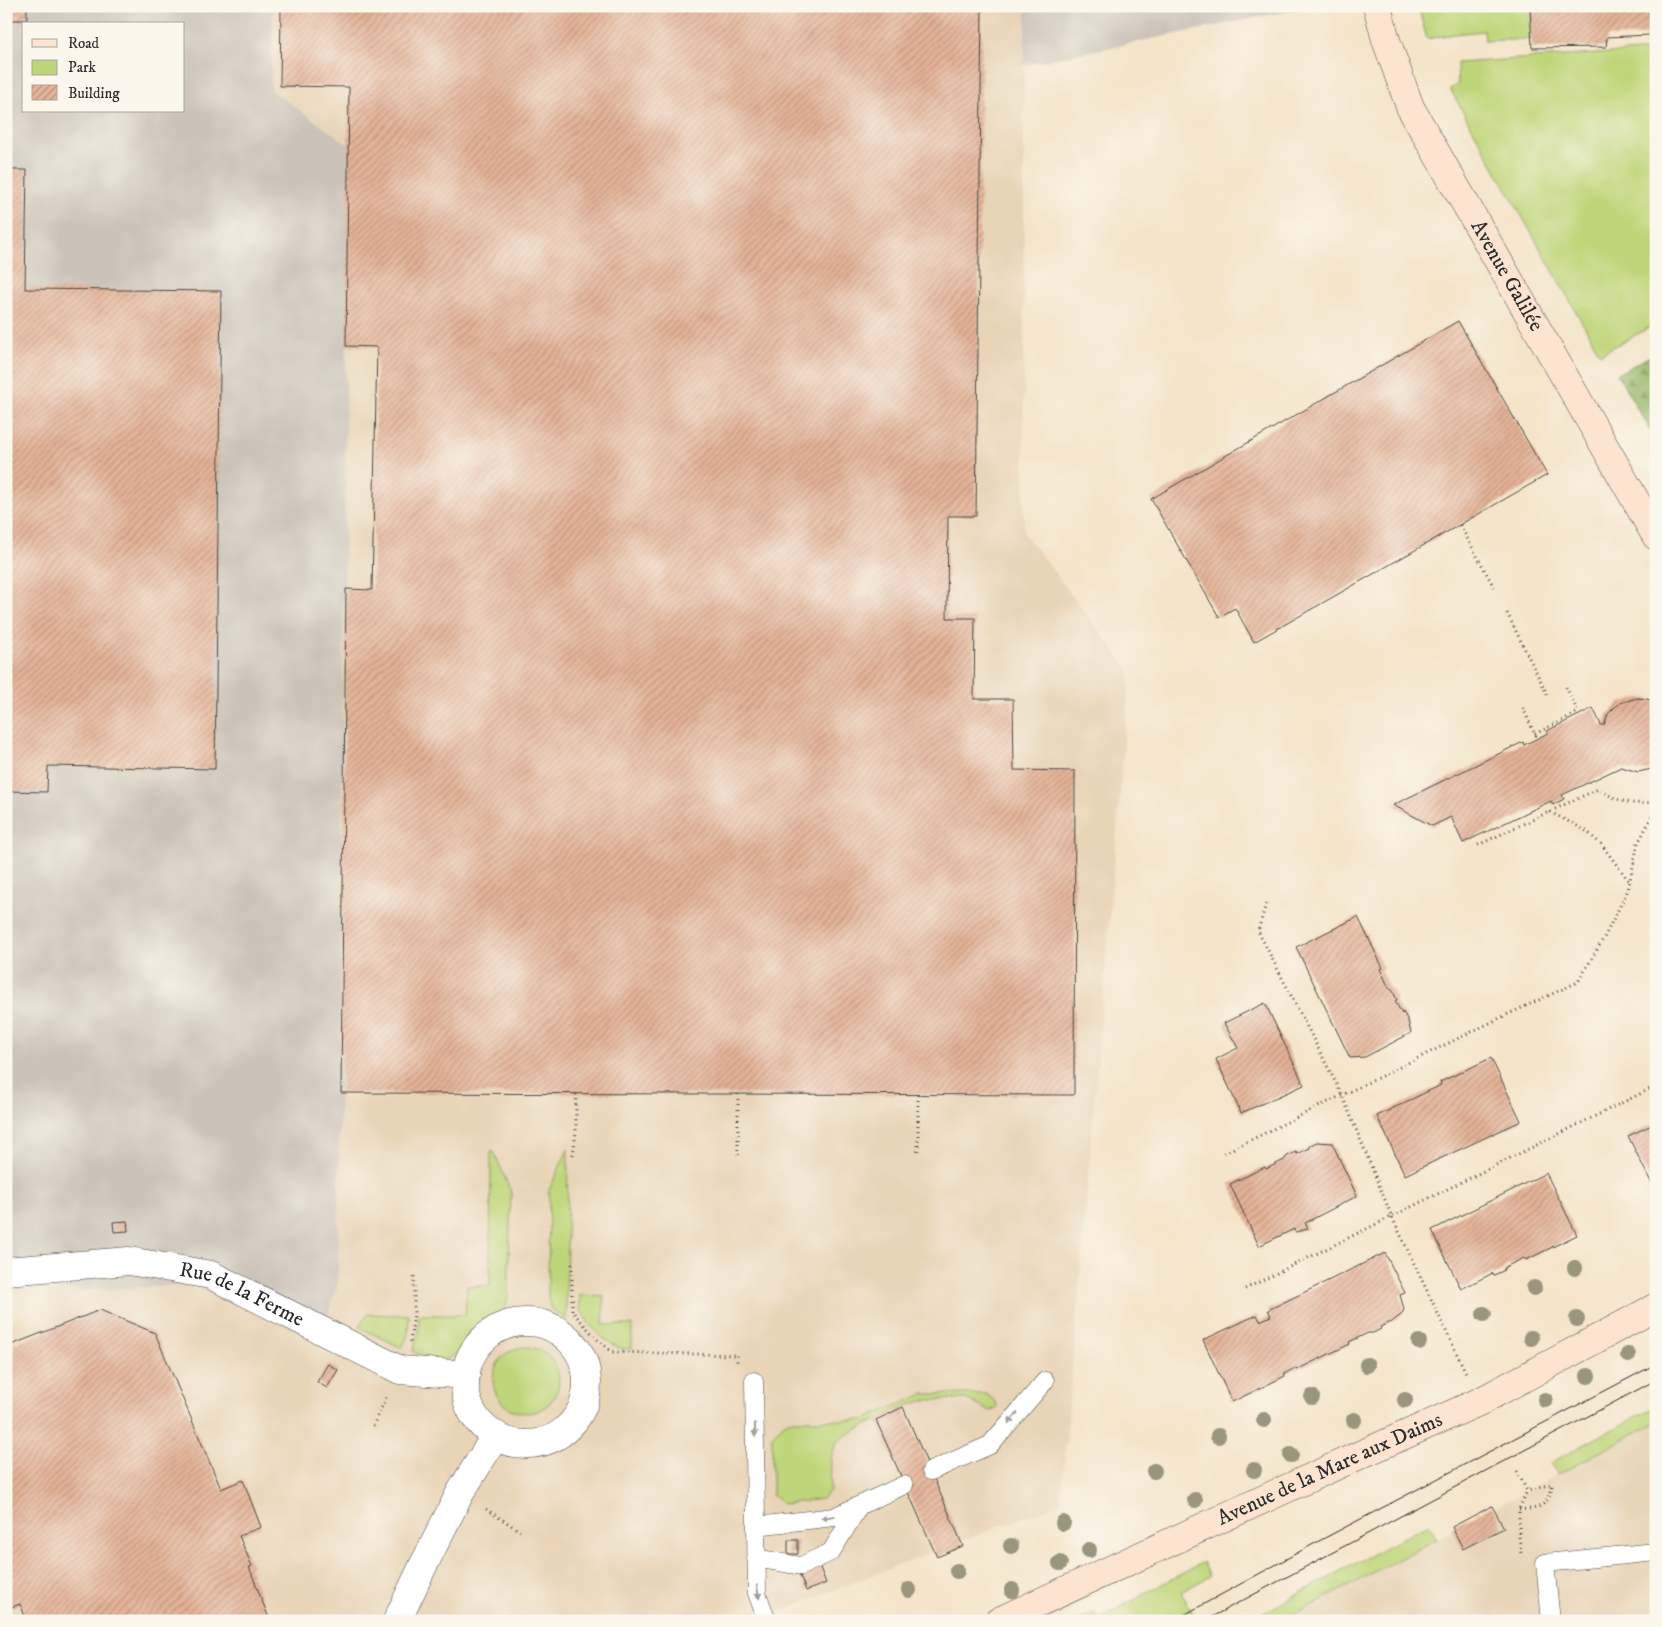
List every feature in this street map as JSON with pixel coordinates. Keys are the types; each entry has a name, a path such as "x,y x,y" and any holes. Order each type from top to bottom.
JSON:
{"street":[{"name":"Avenue Galilée","path":"1377,6 1386,40 1410,107 1656,536"},
{"name":"Rue de la Ferme","path":"6,1271 129,1261 211,1275 400,1370 466,1375"},
{"name":"Avenue de la Mare aux Daims","path":"999,1621 1481,1401 1656,1307"},
{"path":"525,1322 544,1324 562,1333 576,1346 585,1364 587,1383 585,1401 577,1418 564,1431 548,1440 531,1444 513,1442 496,1435 484,1427 469,1403 466,1375 470,1358 480,1343 492,1332 508,1324 525,1322"},
{"path":"397,1621 460,1492 496,1435"}],"lane":[{"path":"754,1381 757,1593 767,1621"},
{"path":"931,1471 990,1445 1045,1381"},
{"path":"756,1526 834,1517 904,1484"},
{"path":"756,1558 801,1566 831,1552 859,1506"},
{"path":"1551,1621 1545,1563 1656,1552"}],"path":[{"path":"1460,525 1495,589"},
{"path":"1507,613 1548,696"},
{"path":"1534,734 1578,712 1566,687"},
{"path":"1523,708 1537,739"},
{"path":"1478,845 1598,789 1617,800 1641,805 1656,801"},
{"path":"1224,1153 1578,982 1605,936 1628,890 1638,843 1656,809"},
{"path":"1550,812 1584,830 1601,844 1629,882"},
{"path":"1266,904 1258,931 1342,1095 1392,1217 1471,1382"},
{"path":"1245,1289 1656,1086"},
{"path":"574,1155 576,1094"},
{"path":"738,1094 738,1158"},
{"path":"918,1094 918,1155"},
{"path":"572,1264 572,1310 597,1339 612,1352 737,1355 737,1364"},
{"path":"1516,1471 1527,1491"},
{"path":"1552,1484 1552,1491 1547,1502 1539,1508 1533,1509 1520,1506 1527,1491 1552,1484"}],"shaded area":[{"path":"6,6 273,6 271,90 348,144 338,1284 319,1341 193,1285 87,1290 6,1288"},
{"path":"273,6 1026,6 1024,65 1024,533 1130,671 1061,1503 753,1621 6,1621 6,1288 88,1290 193,1285 348,144 271,90"},
{"path":"1026,6 1314,6 1024,65"},
{"path":"1656,1422 1656,1621 1282,1621 1437,1539"}],"green space":[{"path":"1418,6 1530,6 1532,39 1485,41 1484,31 1427,39"},
{"path":"1656,50 1656,324 1600,354 1450,89 1458,84 1457,63"},
{"path":"1656,353 1656,440 1617,374"},
{"path":"568,1149 566,1319 551,1309 548,1296 549,1190"},
{"path":"491,1152 494,1152 511,1192 506,1307 498,1315 475,1329 454,1356 441,1360 426,1357 413,1352 419,1331 419,1315 465,1315 467,1286 490,1286"},
{"path":"580,1295 604,1296 603,1325 632,1325 632,1349 619,1348 603,1338 590,1325 580,1309"},
{"path":"367,1314 409,1315 408,1335 402,1348 359,1327"},
{"path":"519,1347 533,1347 545,1352 554,1361 559,1373 557,1393 550,1404 533,1413 519,1413 507,1408 498,1399 493,1387 493,1373 498,1361 507,1352"},
{"path":"924,1394 986,1394 997,1404 996,1408 989,1411 966,1399 926,1400 903,1407 848,1434 836,1442 831,1458 830,1491 822,1499 784,1504 772,1494 772,1436 788,1421 863,1420"},
{"path":"1656,1406 1656,1422 1557,1475 1550,1463"},
{"path":"1429,1524 1437,1539 1282,1621 1248,1621"},
{"path":"1203,1562 1210,1576 1181,1592 1197,1621 1077,1621 1095,1613 1099,1619"}],"building":[{"path":"6,6 27,6 27,20 6,20"},
{"path":"281,6 982,6 976,516 948,516 947,618 975,618 974,699 1013,699 1014,770 1075,771 1074,1095 341,1093 346,589 372,590 377,347 346,346 349,87 280,86"},
{"path":"1530,6 1649,6 1650,35 1607,37 1606,47 1532,48"},
{"path":"6,170 27,170 25,289 221,291 215,769 48,766 47,792 6,791"},
{"path":"1458,321 1547,475 1254,642 1235,608 1219,617 1151,499"},
{"path":"1637,698 1656,702 1656,768 1638,772 1621,767 1562,795 1564,799 1553,805 1551,801 1463,843 1451,817 1432,826 1393,805 1523,742 1524,745 1593,708 1601,725 1604,725 1608,714 1620,703"},
{"path":"1358,917 1383,968 1380,969 1389,988 1393,991 1397,1000 1395,1001 1408,1021 1411,1033 1365,1057 1350,1058 1296,947"},
{"path":"1265,1003 1304,1085 1241,1113 1216,1059 1238,1048 1224,1023"},
{"path":"1491,1058 1521,1121 1405,1175 1377,1116 1441,1085 1440,1082"},
{"path":"1656,1123 1656,1192 1628,1136"},
{"path":"1317,1142 1332,1143 1357,1196 1305,1223 1308,1229 1295,1232 1294,1229 1259,1246 1230,1184 1265,1167 1266,1169 1284,1160 1287,1156 1310,1148 1309,1146"},
{"path":"1546,1173 1577,1235 1526,1260 1524,1258 1505,1267 1503,1271 1494,1275 1493,1273 1461,1289 1432,1230"},
{"path":"127,1221 128,1231 114,1232 113,1222"},
{"path":"1385,1253 1405,1293 1400,1295 1404,1309 1402,1314 1380,1327 1381,1329 1349,1342 1350,1344 1296,1370 1295,1368 1284,1374 1285,1376 1232,1402 1203,1340 1257,1315 1260,1321 1271,1316 1268,1310"},
{"path":"100,1310 155,1333 221,1489 243,1480 261,1527 239,1536 252,1566 249,1567 270,1621 27,1621 20,1604 6,1609 6,1347"},
{"path":"328,1364 338,1370 327,1388 317,1382"},
{"path":"903,1407 963,1546 937,1557 876,1420"},
{"path":"1492,1506 1504,1528 1463,1549 1452,1527"},
{"path":"788,1540 798,1540 798,1554 788,1554"},
{"path":"819,1565 826,1583 806,1591 799,1573"}],"tram line":[{"path":"1173,1621 1319,1541 1656,1364"},
{"path":"1204,1621 1656,1380"}]}
